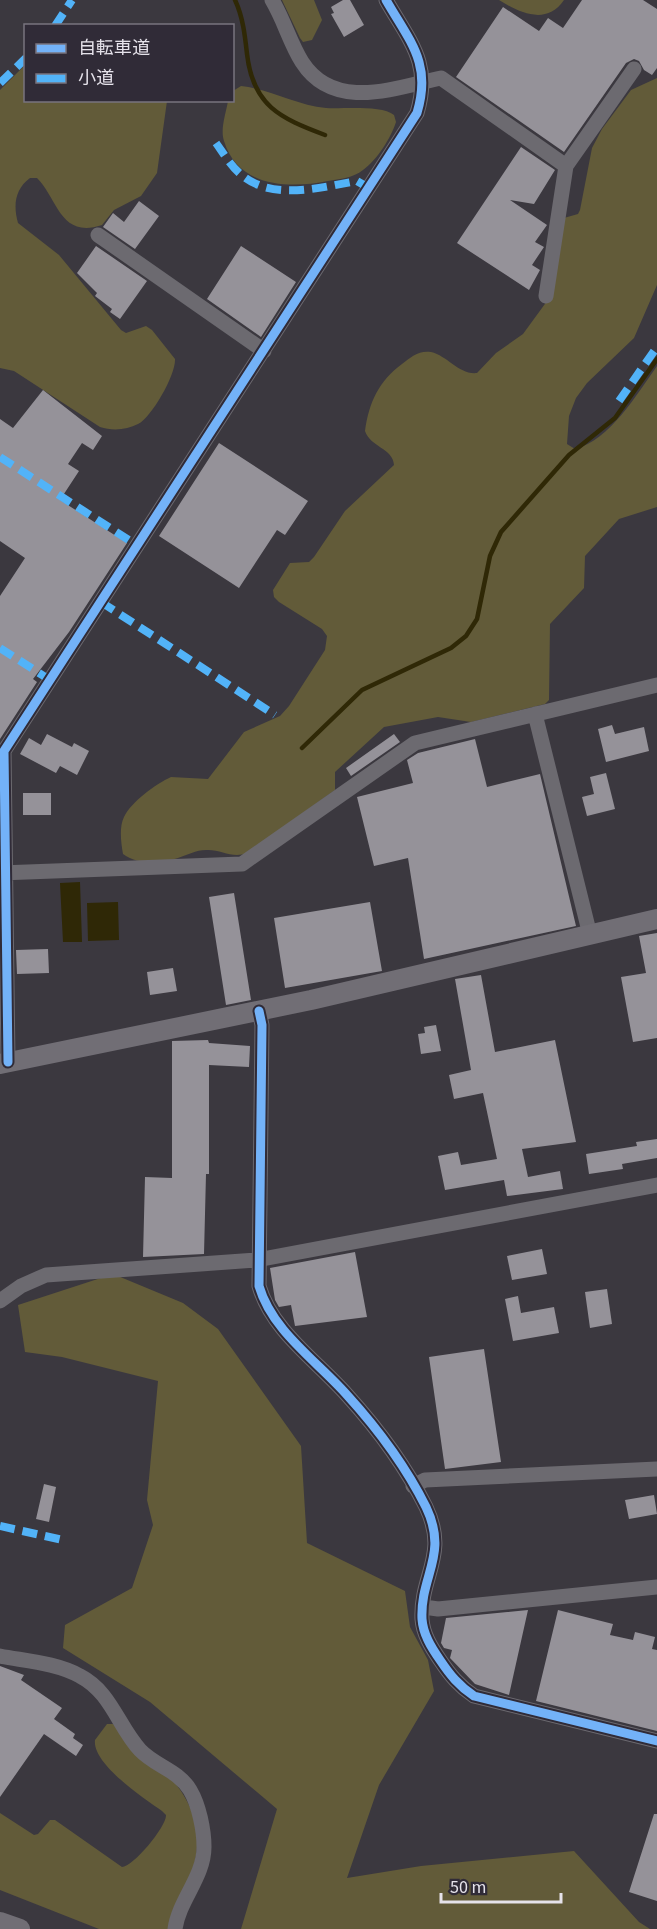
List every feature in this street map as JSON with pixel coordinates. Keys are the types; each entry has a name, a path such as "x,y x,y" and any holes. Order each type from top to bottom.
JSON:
{"street":[{"path":"272,0 303,64 329,86 362,94 441,78 566,166"},
{"path":"386,0 422,63 424,81 420,104 412,122 3,747 4,1063 260,1011 657,919"},
{"path":"546,296 566,166 634,69"},
{"path":"98,235 264,351"},
{"path":"3,873 242,864 415,743 657,685"},
{"path":"535,714 590,935"},
{"path":"260,1011 262,1025 257,1260 259,1286 270,1313 362,1412 413,1486 431,1517 435,1532 434,1563 424,1607 425,1634 432,1648 454,1680 474,1696 657,1741"},
{"path":"0,1301 21,1286 45,1275 257,1260 657,1185"},
{"path":"413,1486 425,1480 657,1469"},
{"path":"424,1607 438,1609 657,1587"},
{"path":"0,1656 63,1669 94,1685 107,1698 142,1752 180,1778 190,1790 196,1803 204,1848 198,1874 180,1908 175,1929"},
{"path":"0,1922 20,1929"}],"shaded area":[{"path":"282,0 314,0 322,20 312,40 303,42 300,38"},
{"path":"499,0 564,0 550,13 533,15"},
{"path":"24,66 24,102 167,102 157,173 141,196 114,210 102,225 88,228 77,227 69,222 37,178 30,178 25,182 16,198 18,223 59,255 121,330 126,333 146,326 152,330 175,359 172,374 150,413 144,420 129,428 100,427 14,371 0,368 0,90"},
{"path":"657,78 657,285 634,338 587,383 576,398 569,416 567,444 575,449 600,436 622,415 657,366 657,507 619,519 585,556 584,588 550,624 549,700 545,704 471,722 438,717 384,727 335,772 335,790 242,855 202,850 172,860 142,862 123,854 121,825 132,805 151,789 171,777 208,779 244,732 280,716 289,706 325,650 327,636 322,629 279,602 274,597 273,590 290,563 309,562 345,511 394,465 390,455 372,441 365,431 372,402 381,385 402,364 423,352 437,354 465,371 477,373 496,353 523,334 550,297 564,218 578,214 580,210 592,148 602,129 631,90"},
{"path":"241,86 252,88 326,108 381,110 394,115 396,122 378,155 359,173 342,179 297,185 281,184 253,176 241,168 231,156 224,141 223,126 228,102 234,102 234,90"},
{"path":"80,882 82,942 63,942 60,883"},
{"path":"118,902 119,940 88,941 87,903"},
{"path":"113,1274 183,1303 218,1329 301,1446 307,1543 405,1591 410,1627 428,1660 434,1691 379,1785 347,1878 421,1866 574,1851 639,1922 650,1929 241,1929 277,1809 150,1702 63,1648 65,1625 132,1588 153,1525 147,1500 158,1381 62,1357 25,1352 18,1305"},
{"path":"107,1724 113,1724 163,1769 188,1803 195,1823 197,1844 193,1869 173,1912 169,1929 99,1929 0,1890 0,1813 34,1835 38,1834 50,1820 55,1820 122,1867 141,1853 161,1828 166,1815 110,1770 96,1749 95,1740"}],"building":[{"path":"343,0 350,0 364,25 344,37 331,14 334,13 331,7"},
{"path":"582,0 643,0 657,9 657,68 652,75 644,70 639,61 634,59 626,63 564,152 456,77 503,7 539,31 548,18 563,28"},
{"path":"521,147 555,170 534,204 510,200 547,225 535,242 544,247 532,265 540,270 529,290 457,243"},
{"path":"139,201 159,216 135,249 103,227 113,213 124,222"},
{"path":"96,246 147,281 120,319 110,312 112,309 95,296 97,293 77,273"},
{"path":"241,246 296,282 261,337 207,299"},
{"path":"43,390 102,436 93,450 82,443 68,464 79,471 60,500 127,543 69,632 33,679 37,682 0,739 0,596 25,558 0,541 0,419 13,428"},
{"path":"219,443 308,501 285,535 277,530 239,588 159,536"},
{"path":"612,725 615,734 644,727 649,751 606,762 598,729"},
{"path":"47,734 72,747 74,743 89,751 77,775 60,766 56,773 20,754 29,738 41,745"},
{"path":"394,734 400,742 351,776 346,768"},
{"path":"475,739 487,787 540,774 576,926 424,959 408,858 374,866 357,797 413,783 407,760 418,753"},
{"path":"606,773 615,809 587,816 582,797 594,794 590,777"},
{"path":"23,793 51,793 51,815 23,815"},
{"path":"234,893 251,1000 226,1005 209,897"},
{"path":"370,902 382,971 285,988 274,918"},
{"path":"657,933 657,1038 633,1042 621,977 646,973 639,936"},
{"path":"48,949 49,973 17,974 16,950"},
{"path":"173,968 177,991 150,995 147,972"},
{"path":"481,975 495,1052 555,1040 576,1142 522,1149 528,1177 560,1171 563,1189 507,1196 504,1180 445,1190 438,1156 458,1152 461,1165 497,1159 483,1093 454,1099 449,1075 471,1070 455,979"},
{"path":"436,1025 441,1051 421,1054 418,1034 425,1033 424,1027"},
{"path":"208,1040 209,1043 250,1046 249,1067 209,1065 209,1174 206,1174 204,1254 143,1257 145,1177 172,1178 172,1041"},
{"path":"657,1139 657,1158 622,1164 623,1169 589,1174 586,1154 637,1146 636,1142"},
{"path":"542,1249 547,1274 512,1280 507,1256"},
{"path":"355,1252 367,1317 295,1326 291,1305 279,1307 275,1300 270,1268"},
{"path":"607,1289 612,1324 590,1328 585,1292"},
{"path":"518,1296 521,1313 554,1307 559,1333 513,1341 505,1299"},
{"path":"484,1349 501,1462 445,1469 429,1357"},
{"path":"44,1484 56,1487 49,1522 36,1519"},
{"path":"654,1495 657,1514 629,1519 625,1500"},
{"path":"528,1610 509,1695 475,1684 450,1658 452,1650 444,1648 441,1643 446,1618"},
{"path":"558,1610 613,1624 610,1635 633,1640 635,1632 655,1637 652,1649 657,1650 657,1731 536,1701"},
{"path":"0,1666 24,1675 21,1680 62,1708 54,1719 75,1734 73,1738 83,1745 76,1756 44,1734 0,1797"},
{"path":"654,1814 657,1814 657,1901 629,1892"}],"waterway":[{"path":"235,0 243,27 250,72 262,98 282,116 325,135"},
{"path":"302,748 362,690 451,648 466,636 477,619 490,556 501,532 569,455 615,418 657,359"}],"marked path":[{"path":"56,24 72,0"},
{"path":"0,83 24,60"},
{"path":"216,143 239,173 255,184 283,190 298,190 357,181 369,188"},
{"path":"619,401 657,347"},
{"path":"0,457 138,546"},
{"path":"101,602 275,715"},
{"path":"0,648 50,680"},
{"path":"0,1526 63,1540"}],"cycle path":[{"path":"8,1062 4,751 417,113 421,96 420,66 410,41 386,0"},
{"path":"259,1011 262,1025 259,1286 265,1302 285,1331 347,1395 380,1434 426,1507 435,1539 422,1619 431,1645 451,1675 474,1696 657,1741"}]}
